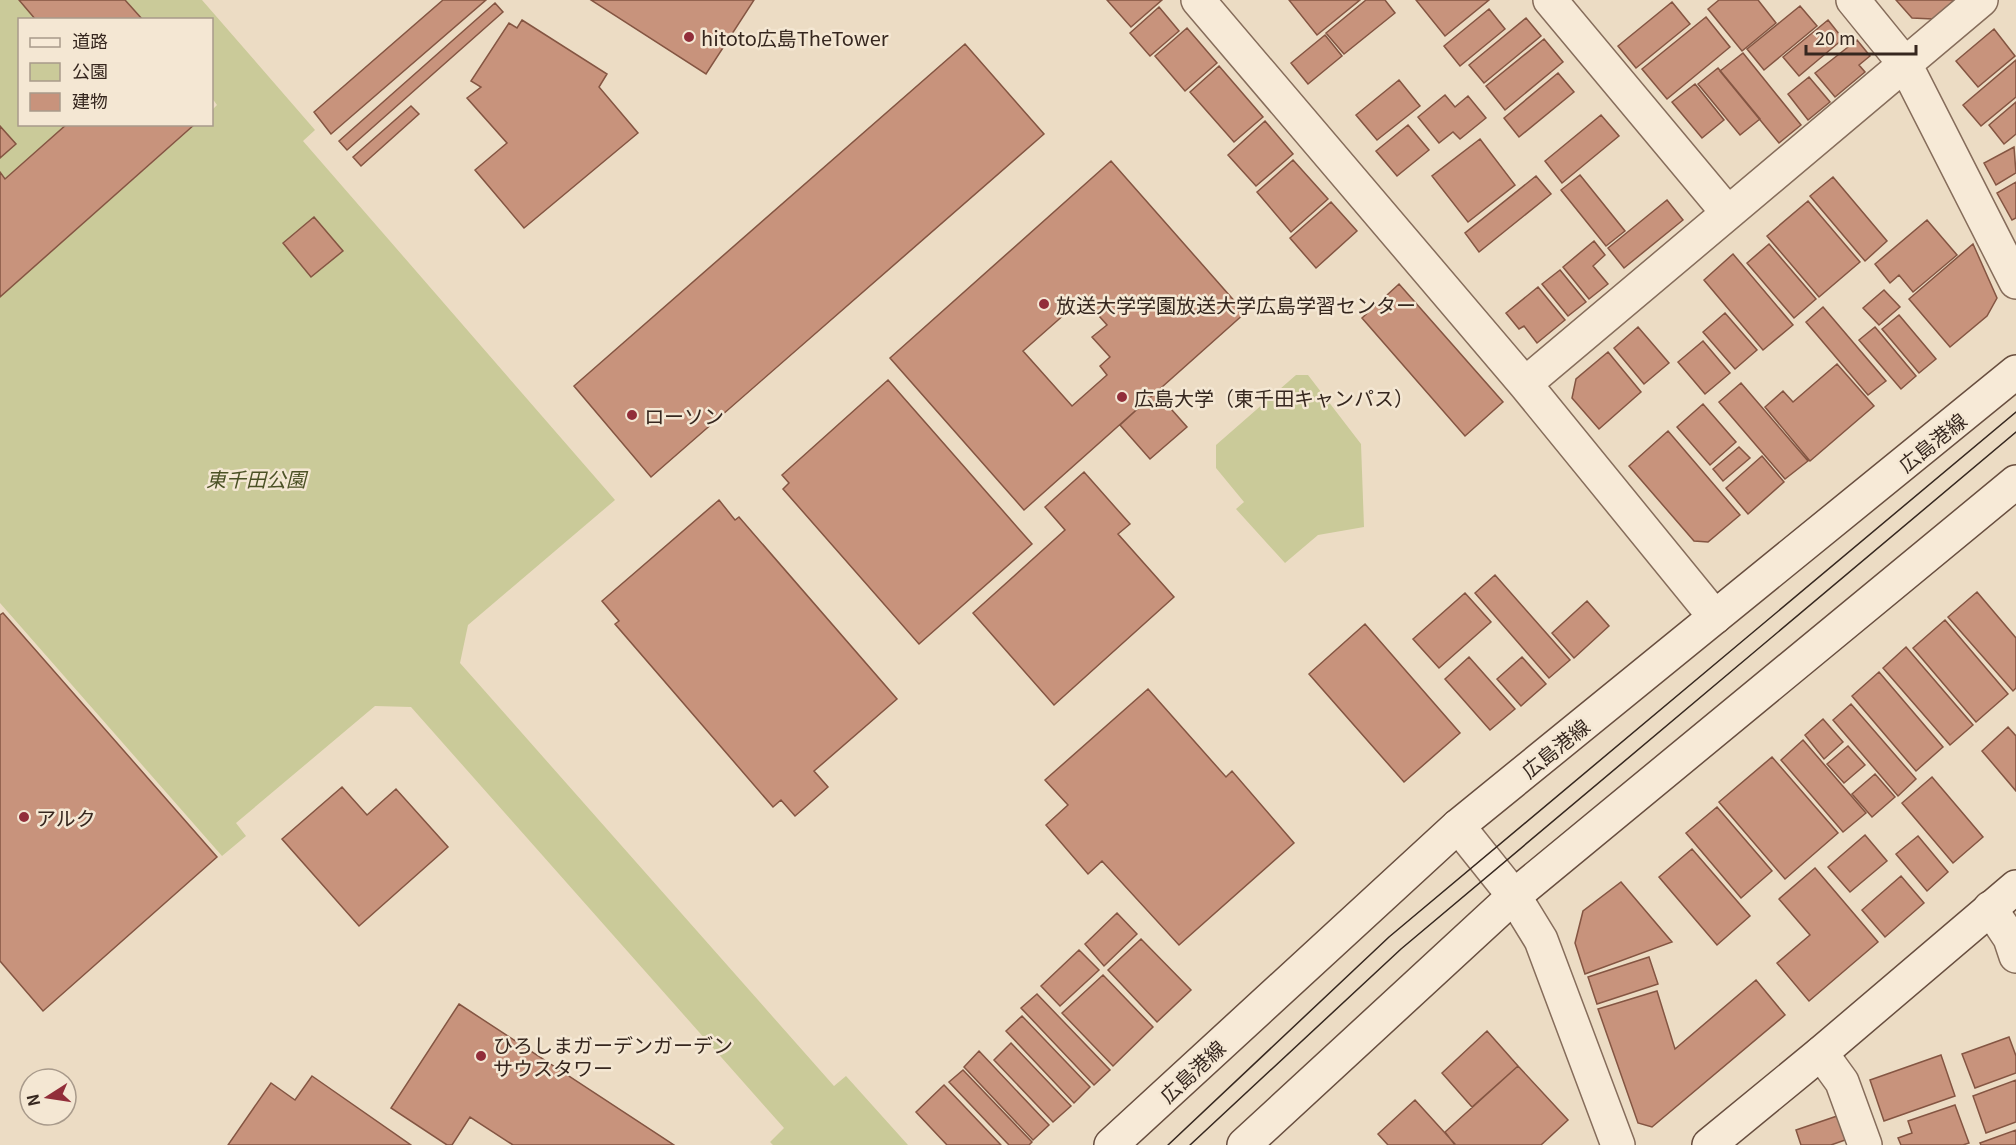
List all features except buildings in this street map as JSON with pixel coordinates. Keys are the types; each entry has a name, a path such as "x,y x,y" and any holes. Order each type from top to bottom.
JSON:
{"street":[{"path":"1198,0 1525,384 1715,617"},
{"path":"1550,0 1728,213"},
{"path":"1853,0 1905,64 2016,282"},
{"path":"1525,384 1981,0"},
{"name":"広島港線","path":"1111,1145 1458,826 2016,372"},
{"path":"1244,1145 1514,897 2016,482"},
{"path":"1458,826 1514,897 1541,940 1618,1145"},
{"path":"1709,1145 2016,887"},
{"path":"1990,909 2010,938 2016,956"},
{"path":"1821,1053 1842,1082 1865,1145"}],"green space":[{"path":"0,0 19,0 35,18 18,18 18,126 66,126 5,179 0,172"},
{"name":"東千田公園","path":"125,0 202,0 315,130 303,141 615,500 468,625 460,663 834,1086 846,1076 908,1145 773,1145 770,1142 784,1128 411,707 375,706 236,823 246,836 222,856 0,603 0,297 194,126 213,126 213,109 217,105 213,99 213,18 142,18"},
{"path":"1296,375 1308,375 1361,444 1364,527 1318,535 1285,563 1236,509 1244,502 1216,468 1216,445"}],"tram line":[{"path":"1168,1145 1389,937 2016,412"},
{"path":"1190,1145 1401,949 2016,432"}],"place":[{"name":"hitoto広島TheTower","path":"689,37"},
{"name":"放送大学学園放送大学広島学習センター","path":"1044,304"},
{"name":"広島大学（東千田キャンパス）","path":"1122,397"},
{"name":"ローソン","path":"632,415"},
{"name":"アルク","path":"24,817"},
{"name":"ひろしまガーデンガーデン サウスタワー","path":"481,1056"}]}
